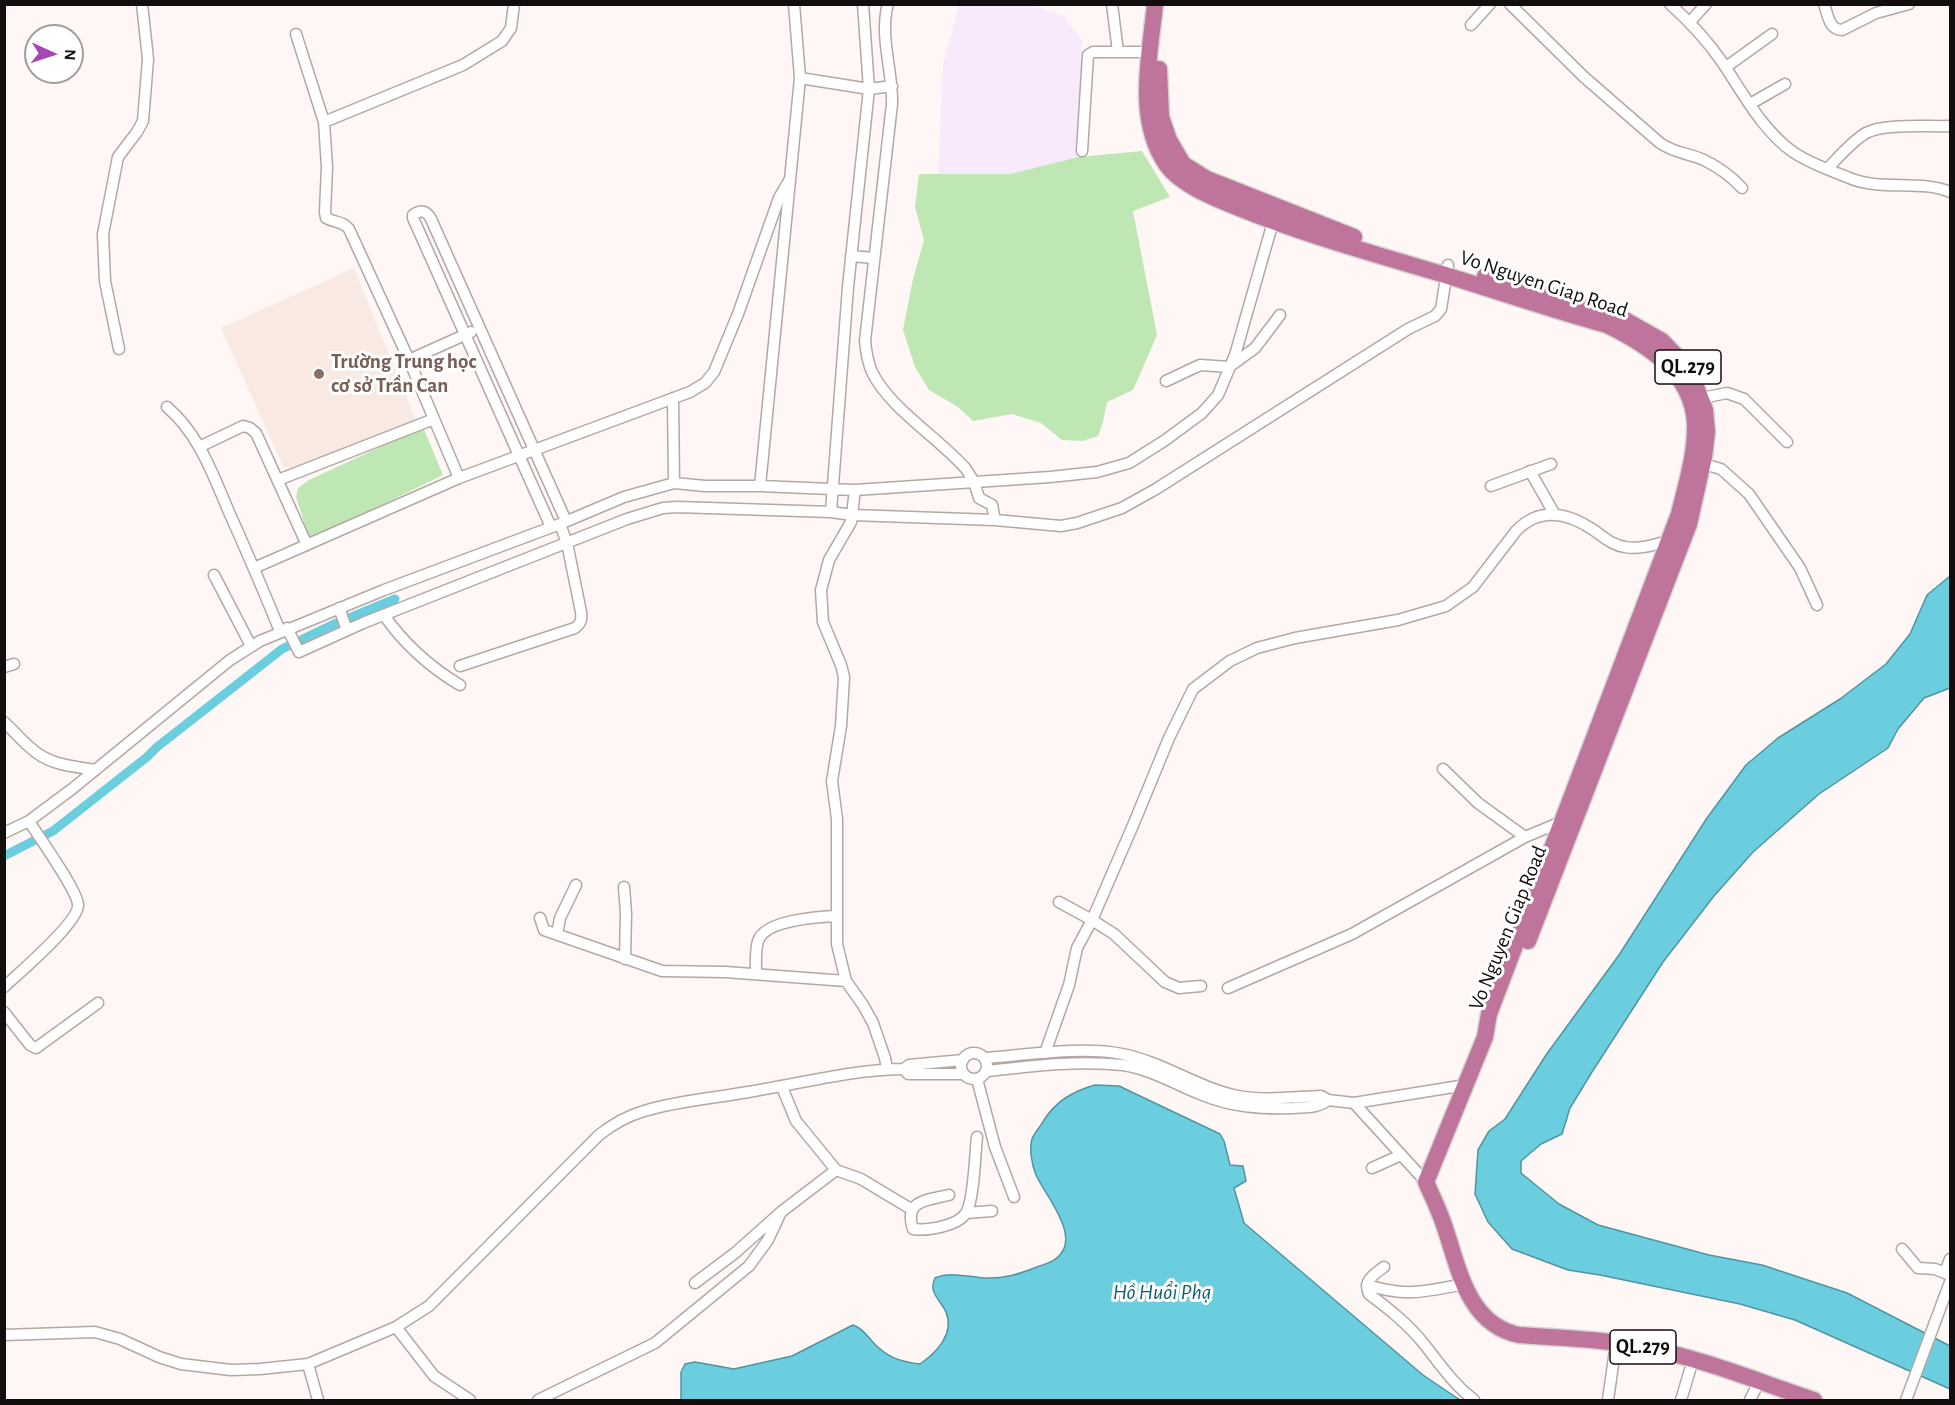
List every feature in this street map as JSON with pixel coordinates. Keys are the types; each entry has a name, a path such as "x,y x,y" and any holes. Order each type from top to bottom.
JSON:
{"highway":[{"name":"Vo Nguyen Giap Road","path":"1155,4 1148,81 1149,118 1155,144 1167,166 1182,179 1214,198 1290,229 1616,315 1642,328 1677,354 1689,369 1702,398 1707,432 1679,514 1677,540 1489,1014 1485,1037 1466,1085"},
{"name":"Vo Nguyen Giap Road","path":"1166,4 1158,77 1161,117 1169,140 1183,164 1207,179 1342,233 1558,311 1608,325 1632,337 1667,362 1685,388 1691,401 1695,423 1697,462"},
{"name":"QL.279","path":"1466,1085 1426,1182 1444,1224 1464,1284 1474,1306 1485,1317 1508,1333 1616,1342 1648,1348 1694,1360 1814,1401"}],"street":[{"path":"119,349 105,281 103,234 118,157 143,120 148,59 142,4"},
{"path":"324,122 463,65 502,41 511,28 514,4"},
{"path":"760,486 800,78 794,4"},
{"path":"863,4 873,88 864,257 865,340 872,372 891,398 955,456 974,482 980,498 992,505 995,520"},
{"path":"831,512 832,488 864,257 892,104 885,22 888,4"},
{"path":"1112,4 1118,52"},
{"path":"1471,25 1490,4"},
{"path":"1510,4 1584,76 1660,143 1670,150 1702,159 1735,180 1742,188"},
{"path":"1670,4 1707,41 1750,104 1779,140 1793,152 1844,177 1866,183 1936,188 1950,192"},
{"path":"1689,22 1706,4"},
{"path":"1824,4 1832,26 1842,30 1876,13 1909,4"},
{"path":"296,34 324,122 327,167 326,218 346,225 349,230 409,360 459,478"},
{"path":"1726,67 1772,34"},
{"path":"1082,151 1088,55 1093,52 1150,52"},
{"path":"800,78 873,88 891,86"},
{"path":"1750,104 1785,84"},
{"path":"1828,168 1862,135 1872,130 1950,126"},
{"path":"254,568 459,478 690,392 705,383 714,372 738,314 779,198 790,179"},
{"path":"460,666 575,628 582,620 567,543 533,451 431,219 423,211 417,212 413,218 519,456 559,524"},
{"path":"167,406 181,418 199,447 284,630 297,646 343,620 471,556 559,524 624,497 674,483 855,490 1097,472 1129,463 1202,413 1218,395 1235,355 1273,222"},
{"path":"4,833 29,821 221,666 251,646 284,630 384,615 627,519 663,508 831,512 852,515 995,520 1061,526 1122,508 1156,489 1407,329 1435,316 1441,309 1447,270"},
{"path":"1166,381 1185,370 1200,365 1229,367 1255,348 1280,315"},
{"path":"409,360 479,329"},
{"path":"1702,398 1726,393 1744,399 1787,442"},
{"path":"673,398 674,483"},
{"path":"278,480 434,419"},
{"path":"199,447 243,426 256,433 307,545"},
{"path":"1697,462 1721,469 1749,494 1800,568 1817,605"},
{"path":"1491,486 1551,464"},
{"path":"1530,471 1555,515"},
{"path":"855,490 848,530 829,560 820,601 823,622 844,677 841,726 832,781 837,819 837,944 846,981 873,1023 887,1069"},
{"path":"1045,1053 1069,985 1077,948 1092,920 1169,738 1190,694 1200,682 1230,661 1257,648 1295,638 1398,620 1446,606 1473,587 1522,524 1541,514 1578,520 1605,539 1627,548 1677,540"},
{"path":"214,575 251,646"},
{"path":"384,615 392,628 414,650 460,685"},
{"path":"4,722 33,751 47,759 55,763 95,770"},
{"path":"1443,769 1478,803 1526,837"},
{"path":"4,987 55,939 78,909 71,885 29,821"},
{"path":"1228,988 1352,934 1526,837 1562,832"},
{"path":"557,934 560,918 576,885"},
{"path":"624,887 625,959"},
{"path":"1059,902 1114,934 1165,982 1179,988 1201,986"},
{"path":"756,974 756,948 763,934 796,920 836,916"},
{"path":"540,918 544,930 662,971 756,974 846,981"},
{"path":"4,1012 30,1045 36,1048 98,1004"},
{"path":"985,1058 1045,1053 1120,1053 1240,1096 1321,1096 1328,1100 1354,1103 1466,1085"},
{"path":"904,1069 908,1074 964,1074 977,1079 984,1076 987,1071 985,1058 980,1054 967,1055 961,1065 964,1074"},
{"path":"4,1335 95,1332 120,1339 159,1357 202,1368 260,1369 308,1364 396,1327 414,1317 447,1291 611,1125 647,1110 887,1069 904,1069 909,1065 963,1060"},
{"path":"987,1071 1073,1063 1100,1063 1142,1070 1201,1095 1235,1106 1262,1109 1323,1106 1328,1100"},
{"path":"977,1079 995,1147 1014,1197"},
{"path":"782,1087 796,1121 836,1170 861,1179 911,1209"},
{"path":"1354,1103 1426,1182"},
{"path":"949,1194 918,1203 911,1209 910,1220 913,1230 939,1228 957,1221 966,1213 977,1137"},
{"path":"1372,1168 1401,1155"},
{"path":"695,1282 735,1253 781,1212 836,1170"},
{"path":"966,1213 992,1211"},
{"path":"538,1401 655,1343 749,1266 768,1240 781,1212"},
{"path":"1902,1249 1918,1268 1935,1269 1948,1276"},
{"path":"1906,1401 1933,1328 1948,1276 1950,1259"},
{"path":"1384,1267 1375,1273 1367,1285 1369,1294 1402,1320 1424,1343 1458,1388 1474,1401"},
{"path":"1367,1285 1400,1293 1416,1293 1464,1284"},
{"path":"396,1327 434,1376 470,1401"},
{"path":"1608,1401 1616,1342"},
{"path":"1681,1401 1694,1360"},
{"path":"308,1364 318,1401"},
{"path":"1750,1401 1759,1382"}],"shaded area":[{"path":"959,5 1036,5 1064,16 1082,41 1078,157 1010,174 938,175 943,65"},
{"name":"Trường Trung học cơ sở Trần Can","path":"354,268 416,421 291,468 283,466 221,328"}],"green space":[{"path":"1142,151 1170,197 1133,211 1157,335 1133,390 1107,402 1098,436 1083,441 1062,440 1041,423 1012,414 973,421 958,407 929,390 915,367 903,330 913,279 924,240 915,207 919,174 1010,174 1078,157"},
{"path":"423,427 443,475 310,540 296,497 298,488 309,480"}],"water":[{"path":"1950,576 1950,688 1924,698 1898,729 1888,748 1819,794 1753,852 1714,896 1663,962 1592,1072 1570,1108 1562,1134 1541,1144 1521,1161 1521,1173 1559,1204 1598,1225 1709,1255 1762,1265 1847,1293 1950,1346 1950,1389 1795,1320 1740,1304 1568,1270 1512,1249 1488,1222 1475,1194 1478,1150 1489,1131 1505,1119 1546,1055 1619,955 1707,818 1746,765 1778,738 1840,699 1886,664 1910,634 1927,595"},
{"name":"Hồ Huổi Phạ","path":"1095,1085 1119,1086 1220,1134 1230,1165 1243,1166 1246,1181 1234,1188 1244,1223 1423,1375 1460,1400 681,1400 681,1372 685,1364 695,1362 734,1369 792,1356 853,1325 893,1357 920,1364 926,1360 938,1349 948,1328 946,1312 934,1292 935,1278 953,1275 984,1278 1011,1276 1050,1262 1063,1252 1066,1241 1065,1230 1036,1175 1031,1157 1031,1143 1034,1134 1054,1107 1073,1093"}],"waterway":[{"path":"4,856 53,831 282,649 395,599"}],"place":[{"name":"Trường Trung học cơ sở Trần Can","path":"319,374"}]}
